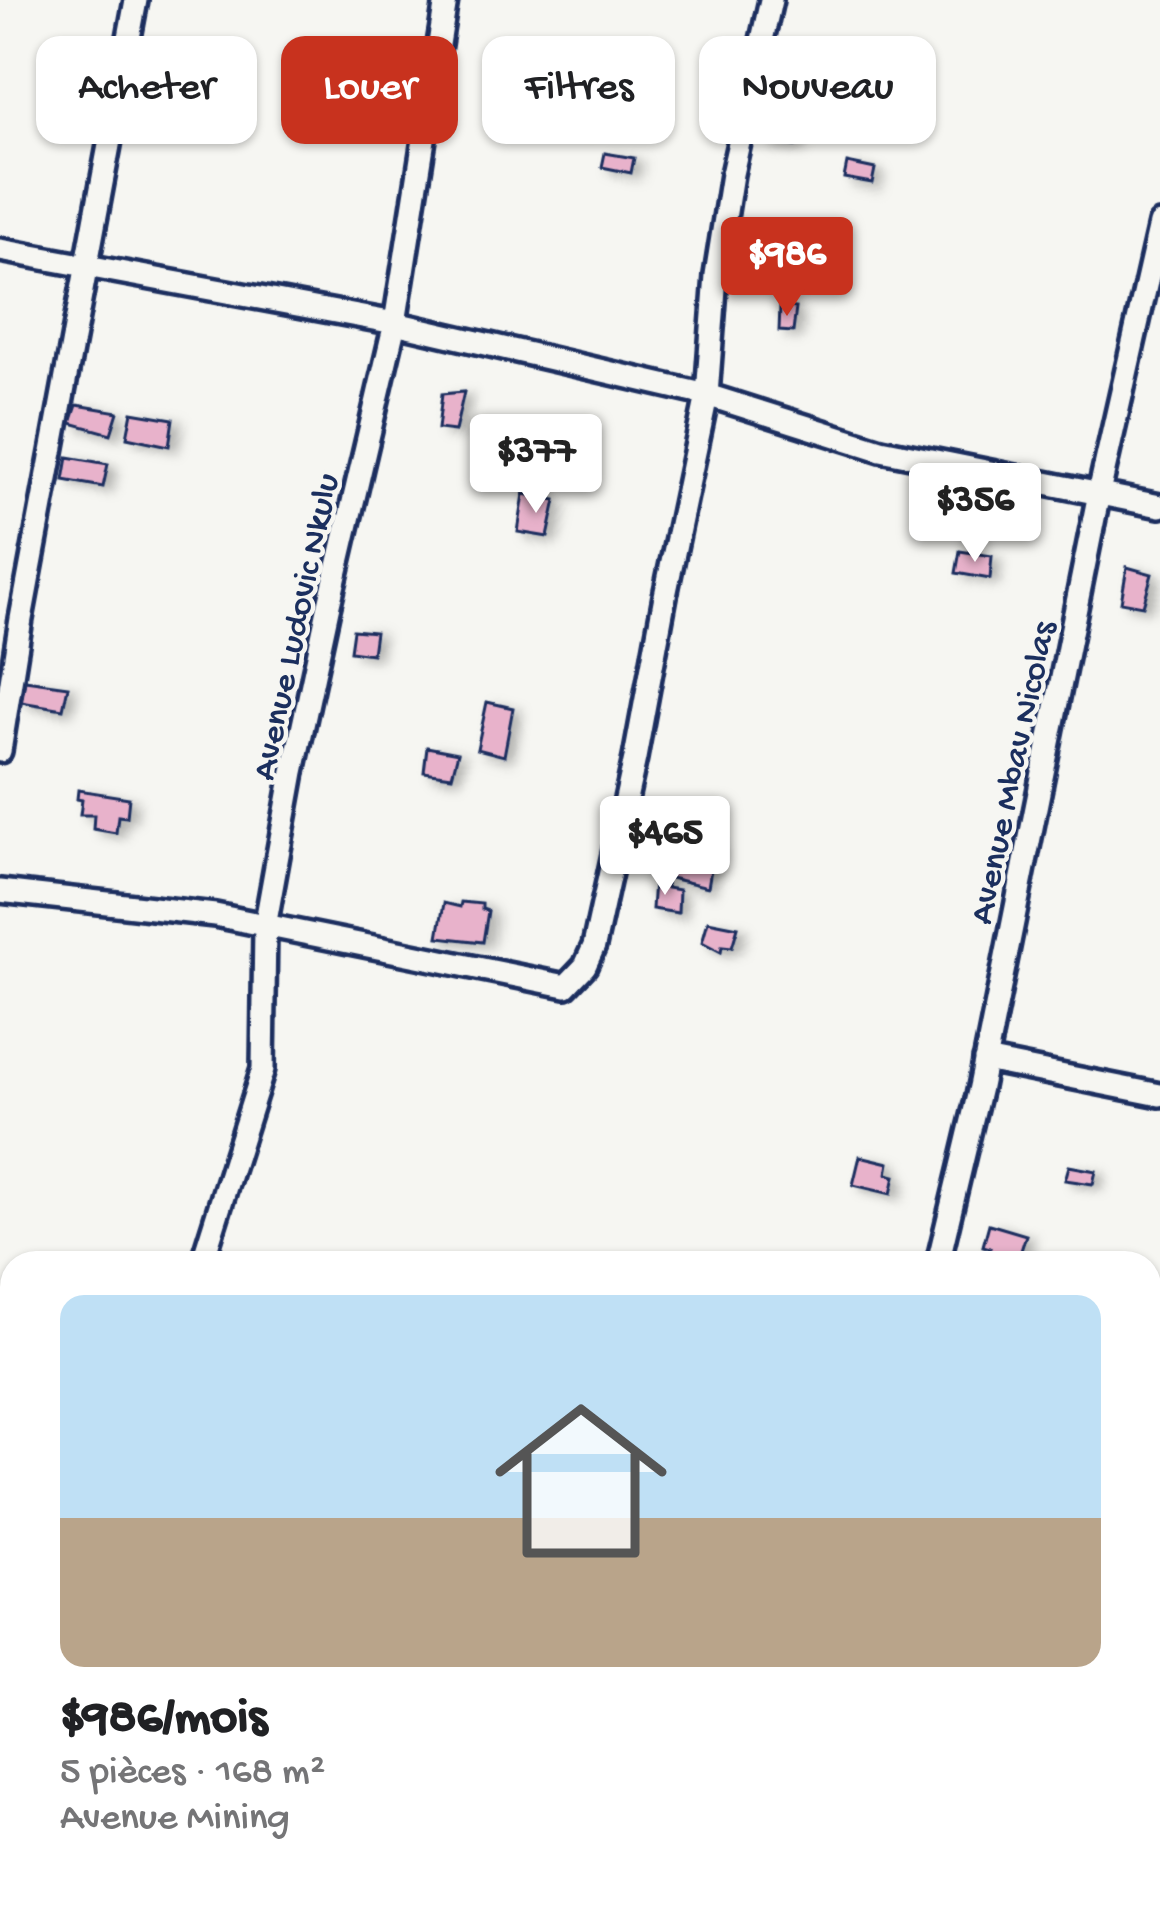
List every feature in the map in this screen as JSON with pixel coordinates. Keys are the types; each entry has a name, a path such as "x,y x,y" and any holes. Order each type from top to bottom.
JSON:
{"street":[{"path":"0,751 136,0"},
{"name":"Avenue Ludovic Nkulu","path":"206,1251 263,1069 265,927 328,609 395,323 446,0"},
{"path":"0,891 215,915 566,986 585,966 594,946 635,758 707,395 728,194 772,0"},
{"name":"Avenue Mbav Nicolas","path":"941,1251 1160,224"},
{"path":"0,250 395,323 707,395 881,450 1160,506"},
{"path":"985,1060 1160,1095"}],"building":[{"path":"605,153 634,158 631,173 602,167"},
{"path":"847,163 875,169 872,183 844,178"},
{"path":"780,306 796,308 793,332 779,331"},
{"path":"464,392 455,431 438,429 442,394"},
{"path":"77,405 118,412 111,434 71,423"},
{"path":"132,412 173,419 169,446 127,437"},
{"path":"68,457 108,464 103,487 64,480"},
{"path":"524,494 556,500 548,537 518,532"},
{"path":"960,551 992,556 990,579 956,573"},
{"path":"1127,567 1152,574 1143,606 1121,602"},
{"path":"353,630 375,632 372,654 350,651"},
{"path":"25,680 68,686 63,709 21,702"},
{"path":"487,702 513,708 504,756 477,749"},
{"path":"427,747 458,753 452,776 424,772"},
{"path":"78,790 129,798 127,817 118,816 116,833 93,829 94,815 80,815"},
{"path":"683,837 715,846 708,887 666,877 668,864 676,867"},
{"path":"654,881 679,890 678,913 652,909"},
{"path":"461,902 482,904 488,911 483,942 438,937 444,903 460,907"},
{"path":"708,921 738,927 732,947 722,946 721,952 702,942"},
{"path":"860,1156 889,1163 887,1174 895,1176 891,1194 853,1185"},
{"path":"1069,1166 1096,1171 1093,1184 1065,1180"},
{"path":"989,1224 1026,1235 1021,1251 989,1251 983,1246"}]}
